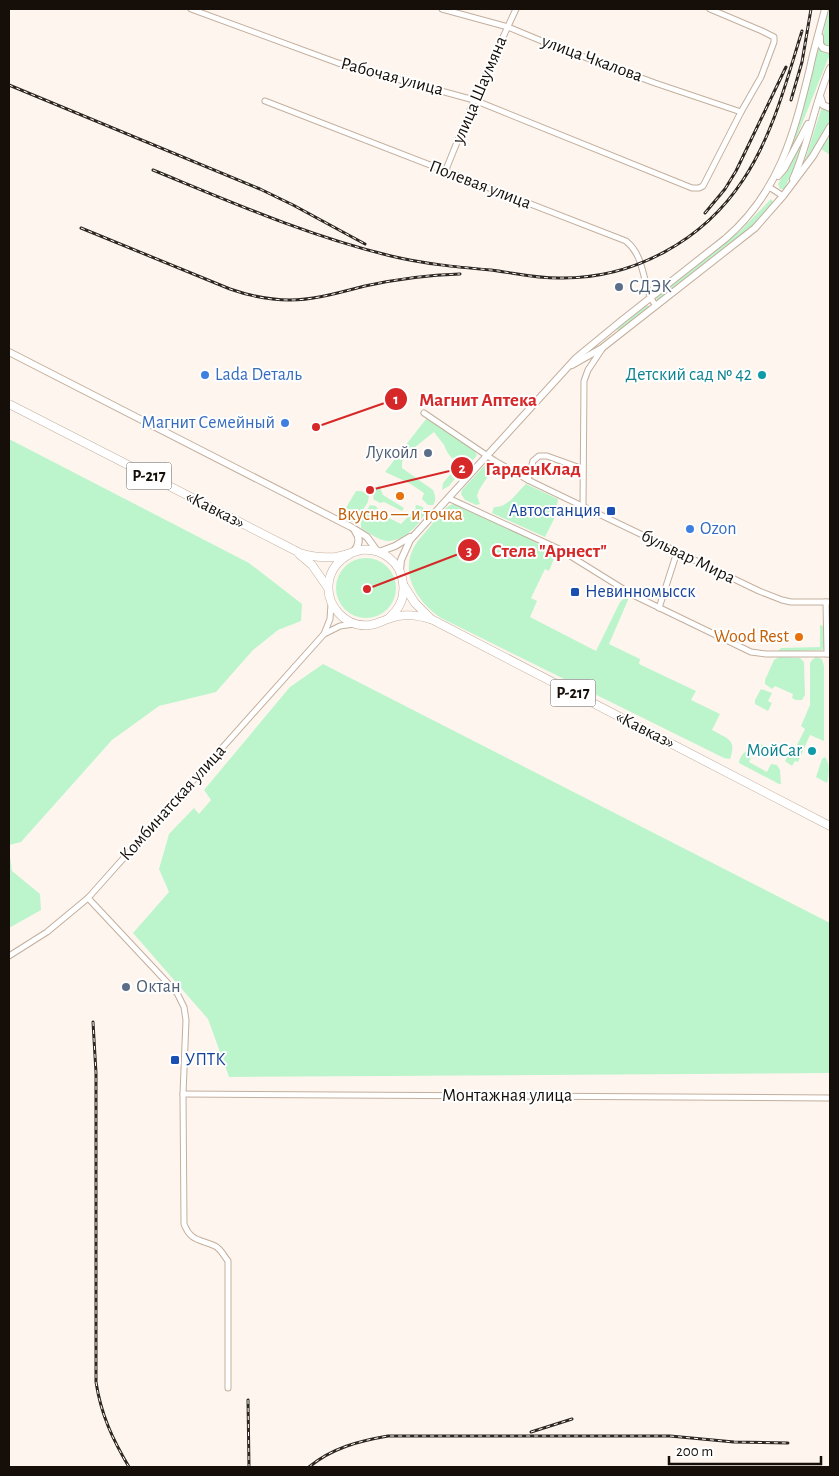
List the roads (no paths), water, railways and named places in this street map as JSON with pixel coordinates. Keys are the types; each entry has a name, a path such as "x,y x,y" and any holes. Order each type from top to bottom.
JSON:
{"highway":[{"name":"«Кавказ»","path":"9,404 288,548 312,557 331,558 369,550 378,552"},
{"name":"«Кавказ»","path":"288,548 312,565 328,588 331,602"},
{"path":"378,552 394,563 400,570"},
{"path":"328,588 329,580 336,565 351,553"},
{"name":"«Кавказ»","path":"400,570 404,586 415,603 433,620"},
{"path":"388,619 400,604 404,586"},
{"path":"331,602 342,617 358,624"},
{"name":"«Кавказ»","path":"358,624 369,625 408,615 433,620 830,826"}],"main road":[{"path":"770,187 787,149 793,130 825,9"},
{"path":"819,33 820,44 823,48 830,50"},
{"path":"785,194 804,150 813,114 830,68"},
{"path":"820,95 823,105 830,108"},
{"path":"400,570 404,549 417,532 587,348 736,230 784,169 813,114"},
{"path":"569,367 602,348 750,233 785,194 813,156 830,127"},
{"path":"9,352 351,527 367,537 378,552 395,546 417,532"},
{"path":"351,527 358,534 359,538 358,546 351,553"}],"street":[{"name":"Рабочая улица","path":"191,9 338,63 474,100 692,188 703,186 741,112"},
{"name":"улица Чкалова","path":"442,9 508,27 655,83 741,112"},
{"name":"улица Шаумяна","path":"446,172 474,100 516,9"},
{"path":"710,9 774,37 774,42 761,77 741,112"},
{"name":"Полевая улица","path":"265,101 626,241 634,247 640,258 651,299 656,306"},
{"path":"770,187 785,194"},
{"path":"584,506 584,381 588,370 602,348"},
{"name":"бульвар Мира","path":"424,413 486,456 528,480 677,552 782,600 807,603 828,602"},
{"path":"528,480 532,461 539,456 547,456 584,469"},
{"path":"448,498 560,549 633,595 755,653 829,654 828,602"},
{"path":"659,608 677,552"},
{"name":"Комбинатская улица","path":"9,956 47,932 88,898 324,634 330,619 331,602"},
{"name":"Комбинатская улица","path":"324,634 340,626 358,624"},
{"path":"88,898 177,993 184,1006 186,1020 183,1094 184,1224 188,1234 200,1242 216,1247 228,1261 228,1388"},
{"name":"Монтажная улица","path":"183,1094 830,1098"}],"railway":[{"path":"791,100 802,62 811,9"},
{"path":"153,170 241,206 330,239 403,259 545,278 589,276 615,271 641,263 665,252 687,238 727,202 753,163 771,127 802,31"},
{"path":"705,213 725,189 736,171 786,67"},
{"path":"9,85 260,189 365,244"},
{"path":"81,228 230,289 252,296 267,298 309,299 389,281 424,276 460,274"},
{"path":"93,1022 96,1073 96,1382 108,1427 129,1467"},
{"path":"248,1400 249,1467"},
{"path":"531,1432 572,1419"},
{"path":"309,1467 318,1460 346,1446 388,1436 670,1436 734,1442 788,1443"}],"place":[{"name":"СДЭК","path":"619,287"},
{"name":"Lada Dеталь","path":"205,375"},
{"name":"Детский сад № 42","path":"762,375"},
{"name":"Магнит Семейный","path":"285,423"},
{"name":"Магнит Аптека","path":"316,427"},
{"name":"Лукойл","path":"428,453"},
{"name":"ГарденКлад","path":"370,490"},
{"name":"Вкусно — и точка","path":"400,496"},
{"name":"Автостанция","path":"611,511"},
{"name":"Ozon","path":"690,529"},
{"name":"Стела \"Арнест\"","path":"367,589"},
{"name":"Невинномысск","path":"575,592"},
{"name":"Wood Rest","path":"799,637"},
{"name":"МойCar","path":"812,751"},
{"name":"Октан","path":"126,987"},
{"name":"УПТК","path":"175,1060"}]}
